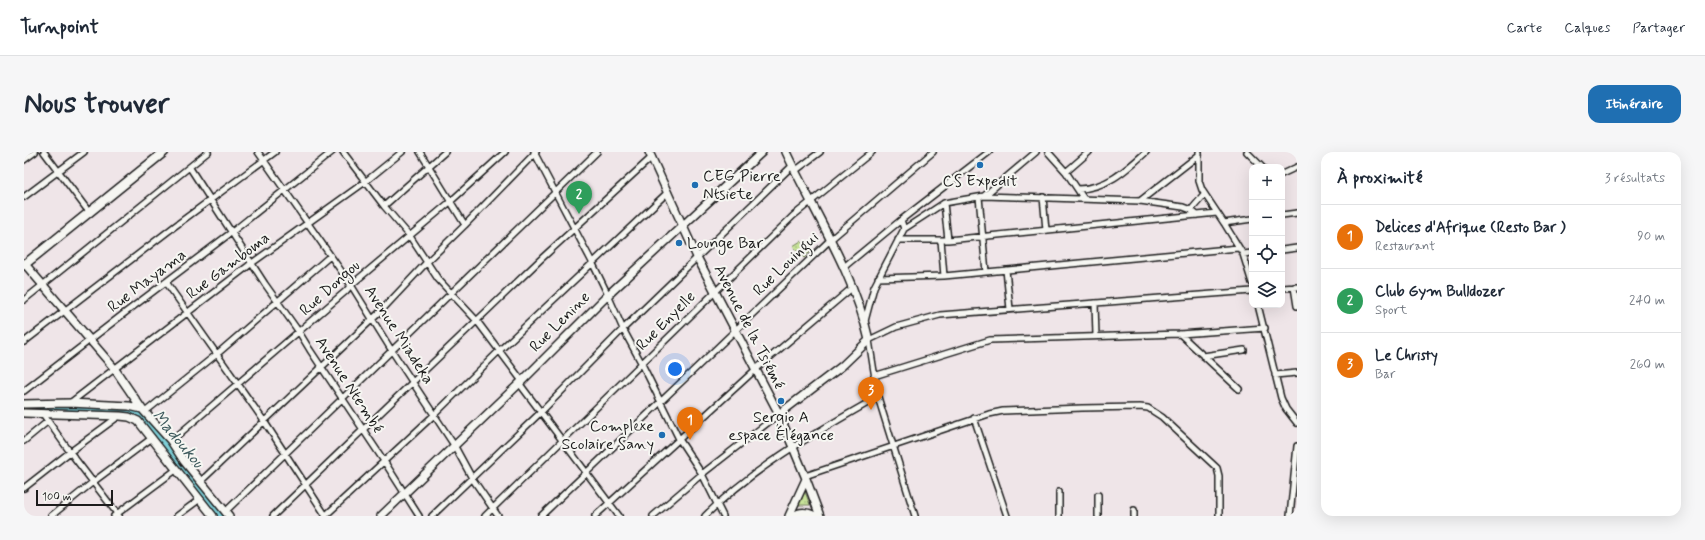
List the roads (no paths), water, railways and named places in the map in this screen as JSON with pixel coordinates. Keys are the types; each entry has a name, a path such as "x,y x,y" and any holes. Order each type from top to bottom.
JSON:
{"main road":[{"path":"24,263 86,208 155,152"},
{"path":"24,263 164,152"}],"street":[{"path":"24,160 35,152"},
{"path":"44,152 86,208"},
{"path":"24,197 84,152"},
{"path":"24,300 208,152"},
{"name":"Avenue Miadeka","path":"258,152 351,285 392,351 414,382 454,445 472,478 498,516"},
{"path":"24,342 210,199 275,152"},
{"name":"Rue Mayama","path":"24,391 285,191 332,152"},
{"path":"343,152 384,206 409,235 450,294 477,320 541,412 610,502 619,516"},
{"name":"Rue Gamboma","path":"70,402 252,263 366,182 402,152"},
{"path":"420,152 465,226"},
{"path":"384,206 445,152"},
{"name":"Rue Dongou","path":"171,441 346,292 351,285 450,202 505,152"},
{"path":"201,481 372,319 427,262 465,226 535,152 592,262 622,329 642,364 679,439 702,474 724,516"},
{"path":"24,263 114,368 143,410 171,441 184,460 227,514 284,454 597,152"},
{"name":"Rue Lenine","path":"381,516 521,382 608,295 762,152"},
{"path":"786,152 853,287 865,321 878,397 892,447 915,516"},
{"path":"432,516 541,412 622,329 698,257 794,169 820,152"},
{"name":"Rue Enyelle","path":"485,516 642,364 671,333 793,216 872,152"},
{"name":"Rue Louingui","path":"540,516 830,240 933,152"},
{"path":"844,267 901,220 989,152"},
{"path":"981,196 1036,152"},
{"path":"1048,152 1066,172 1084,199"},
{"path":"1066,172 1089,152"},
{"path":"1078,189 1092,189 1107,183 1146,152"},
{"path":"1247,152 1259,164"},
{"path":"1199,153 1199,181 1204,195 1224,223 1243,254 1249,273"},
{"path":"1140,201 1199,153"},
{"path":"273,516 650,155"},
{"name":"Avenue de la Tsiémé","path":"650,155 698,257 779,414 820,516"},
{"name":"Avenue Ntembé","path":"190,168 419,516"},
{"path":"1285,173 1297,168"},
{"path":"166,282 264,421 284,454 326,516 434,415 592,262 668,192"},
{"path":"1191,210 1204,195"},
{"path":"981,196 982,237 986,272"},
{"path":"865,321 874,287 904,228 944,203 981,196 1140,201 1172,204 1191,210 1197,215"},
{"path":"1043,197 1046,230"},
{"path":"944,203 948,240"},
{"path":"898,240 948,240 1217,213"},
{"path":"1285,215 1297,213"},
{"path":"1224,223 1249,219"},
{"path":"901,220 904,228"},
{"path":"941,240 944,276"},
{"path":"878,278 944,276 1238,248"},
{"path":"1285,250 1297,248"},
{"path":"1243,254 1249,253"},
{"path":"143,410 217,354 330,256"},
{"path":"1006,270 1010,309"},
{"path":"595,516 755,370 853,287"},
{"path":"1285,288 1296,287 1297,306"},
{"path":"653,516 702,474 842,366 869,340 896,327 940,315 1249,291"},
{"path":"1095,303 1096,336"},
{"path":"1259,308 1265,328 1275,375 1286,409 1297,423"},
{"path":"874,376 990,340 1180,334 1265,328"},
{"path":"1180,334 1239,389"},
{"path":"1203,356 1244,350"},
{"path":"1275,375 1297,373"},
{"path":"705,516 717,503 793,446 878,397"},
{"path":"24,404 70,402 129,406 143,410"},
{"path":"788,516 806,478 974,418 1003,411 1082,408 1148,408 1162,417 1217,468 1219,476 1219,516"},
{"path":"24,413 120,416 129,417 138,421 213,516"},
{"path":"43,414 47,422 117,515 177,469"},
{"path":"24,488 120,416"},
{"path":"974,418 1007,516"},
{"path":"24,441 47,422"},
{"path":"51,516 93,482 152,438"},
{"path":"1290,516 1295,501 1297,446"},
{"path":"1059,492 1059,516"},
{"path":"1098,495 1098,516"},
{"path":"177,516 200,499"},
{"path":"794,516 806,512 815,516"}],"waterway":[{"name":"Madoukou","path":"24,409 125,411 137,415 145,421 219,516"}],"place":[{"name":"CS Expedit","path":"980,165"},
{"name":"CEG Pierre Ntsiete","path":"695,185"},
{"name":"Club Gym Bulldozer","path":"579,214"},
{"name":"Lounge Bar","path":"679,243"},
{"name":"Sergio A espace Élégance","path":"781,401"},
{"name":"Le Christy","path":"871,410"},
{"name":"Complexe Scolaire Sany","path":"662,435"},
{"name":"Delices d'Afrique (Resto Bar )","path":"690,440"}]}
